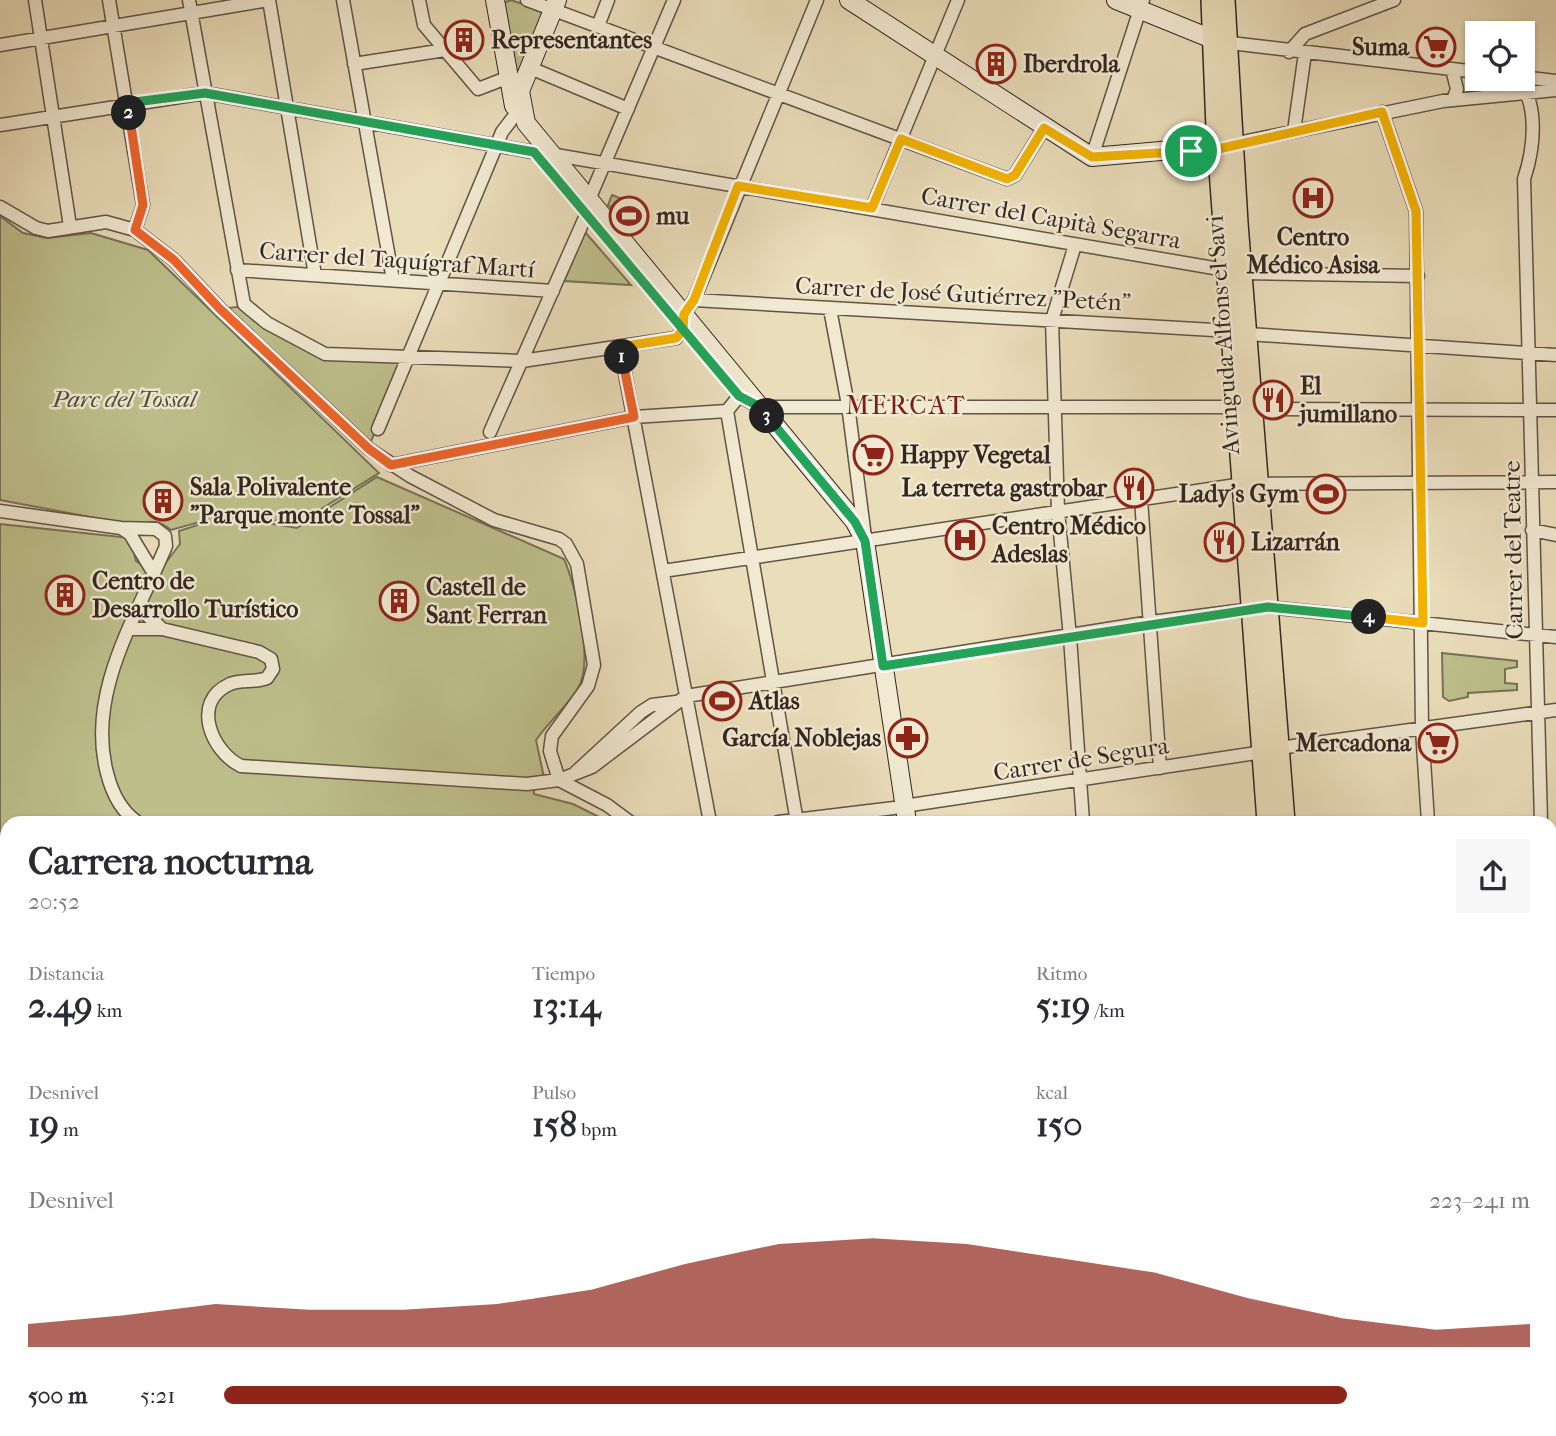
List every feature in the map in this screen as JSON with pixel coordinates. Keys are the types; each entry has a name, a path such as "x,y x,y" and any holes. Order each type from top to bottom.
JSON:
{"main road":[{"path":"495,0 515,115 541,153 587,208 687,315 849,514 859,542 900,815"},
{"path":"849,0 1092,157 1226,146"},
{"path":"1116,0 1142,5 1219,41"},
{"path":"1211,0 1219,41"},
{"path":"1219,41 1225,0"},
{"path":"541,153 526,123 520,91 555,5"},
{"name":"Avinguda Alfons el Savi","path":"1219,41 1271,750 1284,816"},
{"path":"687,315 739,396 859,542"},
{"name":"Avinguda Alfons el Savi","path":"1261,608 1261,728 1271,750 1267,816"}],"street":[{"path":"35,0 70,226"},
{"path":"109,0 143,205 135,230"},
{"path":"0,45 114,26 190,6 269,0 315,275"},
{"path":"343,0 393,280"},
{"path":"419,0 424,25 478,89 509,77"},
{"path":"527,0 555,5 598,26 1004,178 1015,175 1044,128"},
{"path":"598,26 608,0"},
{"path":"491,432 674,0"},
{"path":"190,6 244,304 267,323 325,354 522,361 676,338 817,0"},
{"path":"872,208 958,0"},
{"path":"1289,52 1305,34 1394,0"},
{"path":"1092,157 1142,5"},
{"path":"1219,41 1289,52 1465,71"},
{"path":"354,64 445,50"},
{"path":"1294,131 1305,53"},
{"path":"528,67 628,109"},
{"path":"1452,69 1457,89 1453,100"},
{"path":"1535,79 1556,81"},
{"path":"1226,146 1382,112 1453,100 1556,90"},
{"name":"Carrer del Capità Segarra","path":"0,125 127,103 205,93 604,165 1235,270 1418,276"},
{"name":"Carrer del Teatre","path":"1528,94 1532,156 1524,180 1541,816"},
{"path":"1382,112 1413,198 1418,276 1416,345 1423,623 1422,729 1428,816"},
{"path":"378,429 500,132 515,115"},
{"path":"0,207 36,228 48,231 106,222 135,230 174,260 230,318 369,449 391,465 503,524 559,539 572,553 580,581 594,665 588,687 552,736 550,751 559,780 607,805 621,816"},
{"path":"1075,245 1052,320 1058,511 1083,816"},
{"name":"Carrer del Taquígraf Martí","path":"237,270 553,291"},
{"path":"830,309 865,520 859,542"},
{"name":"Carrer de José Gutiérrez \"Petén\"","path":"687,315 830,309 1052,320 1556,355"},
{"path":"620,347 663,571 681,699 709,816"},
{"path":"391,465 634,417 727,411 739,396 760,407 848,405 1556,410"},
{"path":"727,411 796,816"},
{"path":"663,571 1251,484 1556,482"},
{"path":"1141,499 1160,768"},
{"path":"0,511 121,528 150,528 165,536 164,551 141,601 103,699 100,730 111,787 129,816"},
{"path":"121,528 130,534 153,572"},
{"path":"140,549 140,533 150,528"},
{"path":"1532,530 1556,536"},
{"path":"140,549 154,558 164,551"},
{"path":"141,601 146,614 162,629"},
{"path":"130,629 162,629 259,652 271,659 273,669 267,678 227,685 216,696 209,713 208,723 214,743 221,753 241,766 527,784 559,780 575,774 641,712 652,705 1151,622 1261,608 1556,638"},
{"name":"Carrer de Segura","path":"900,815 1080,780 1556,710"}],"green space":[{"path":"511,0 538,9 543,14 517,81 503,3"},
{"name":"mu","path":"612,195 642,207 633,226 608,205"},
{"name":"Parc del Tossal","path":"0,216 23,233 47,238 91,233 148,250 379,473 297,524 206,510 200,522 171,530 155,522 137,526 0,500"},
{"path":"585,232 631,285 564,281"},
{"path":"253,305 267,323 325,354 407,359 368,448 220,309"},
{"path":"377,477 564,559 574,587 582,625 584,663 577,690 536,740 545,782 534,783 534,794 573,804 597,816 0,816 0,524 130,538 136,561 147,568 161,569 180,544 179,531 201,524 208,513 297,528"},
{"path":"1442,653 1517,661 1517,667 1505,669 1505,683 1517,684 1517,690 1468,693 1468,697 1449,701 1443,697"}],"place":[{"name":"Representantes","path":"464,40"},
{"name":"Suma","path":"1436,47"},
{"name":"Iberdrola","path":"996,64"},
{"name":"Centro Médico Asisa","path":"1313,198"},
{"name":"mu","path":"629,216"},
{"name":"El jumillano","path":"1273,400"},
{"name":"Happy Vegetal","path":"873,455"},
{"name":"La terreta gastrobar","path":"1134,488"},
{"name":"Lady's Gym","path":"1326,494"},
{"name":"Sala Polivalente \"Parque monte Tossal\"","path":"163,501"},
{"name":"Centro Médico Adeslas","path":"965,540"},
{"name":"Lizarrán","path":"1224,542"},
{"name":"Centro de Desarrollo Turístico","path":"65,595"},
{"name":"Castell de Sant Ferran","path":"399,601"},
{"name":"Atlas","path":"722,701"},
{"name":"García Noblejas","path":"908,738"},
{"name":"Mercadona","path":"1438,743"}],"district":[{"name":"MERCAT","path":"906,405"}],"route":[{"path":"1191,151 1092,157 1044,128 1015,175 1007,179 901,139 872,208 738,186 694,300 684,314 683,330 676,338 620,347 634,417 391,465 369,449 220,309 174,260 135,230 144,210 127,103 205,93 534,152 657,297 683,330 739,396 760,407 855,522 865,541 883,666 1151,622 1268,607 1423,623 1416,345 1416,211 1382,112 1218,149 1191,151"}]}
